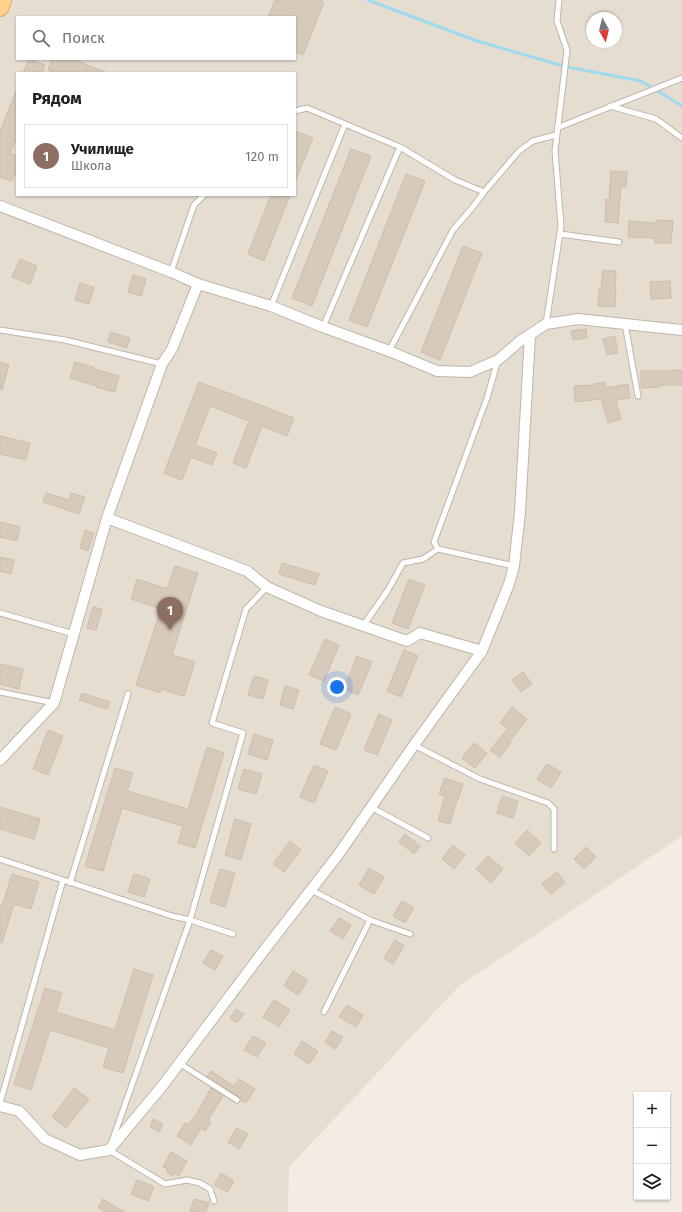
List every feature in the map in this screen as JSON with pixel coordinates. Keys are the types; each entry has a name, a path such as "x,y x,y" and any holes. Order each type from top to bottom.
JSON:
{"main road":[{"path":"0,8 3,0"}],"street":[{"path":"0,206 171,272 198,284 270,306 389,351 437,371 470,372 498,360 520,341 546,324 578,319 682,330"},
{"path":"0,760 54,703 107,518 162,364 172,349 198,284"},
{"path":"0,1104 19,1112 45,1139 80,1155 108,1150 163,1085 338,855 414,745 482,651 509,584 514,566 520,512 530,334"},
{"path":"107,518 247,571 267,587 321,611 363,626 407,641 420,633 482,651"}],"lane":[{"path":"546,324 561,226 555,151 567,50 558,21 559,0"},
{"path":"557,128 682,78"},
{"path":"610,106 656,119 682,138"},
{"path":"296,111 307,108 400,147 455,180 484,192"},
{"path":"270,306 345,124"},
{"path":"389,351 453,230 519,151 533,141 556,135"},
{"path":"323,327 400,147"},
{"path":"171,272 194,206 203,196"},
{"path":"560,234 619,242"},
{"path":"625,324 638,396"},
{"path":"0,330 65,340 162,364"},
{"path":"498,360 487,398 434,542 438,549 514,566"},
{"path":"363,626 388,590 403,563 423,560 438,549"},
{"path":"214,1201 210,1189 200,1183 187,1180 165,1184 108,1150 190,920 243,733 212,723 246,609 267,587"},
{"path":"0,613 74,634"},
{"path":"0,692 54,703"},
{"path":"70,882 128,694"},
{"path":"414,745 480,779 548,803 554,809 554,849"},
{"path":"371,806 428,838"},
{"path":"0,858 172,916 190,920 233,934"},
{"path":"0,1104 63,880"},
{"path":"311,890 370,920 410,934"},
{"path":"324,1012 370,920"},
{"path":"179,1063 237,1100"}],"shaded area":[{"path":"0,0 682,0 682,836 459,986 289,1167 288,1212 0,1212"}],"building":[{"path":"275,0 319,0 324,2 303,55 296,52 296,16 268,16"},
{"path":"29,60 45,65 42,72 23,72"},
{"path":"52,60 75,60 105,72 52,72 48,70"},
{"path":"16,91 16,139 10,153 16,156 16,171 12,181 0,177 0,131"},
{"path":"296,131 313,138 296,180"},
{"path":"351,149 371,156 312,306 292,298"},
{"path":"611,171 627,172 626,187 621,186 618,223 605,222 606,199 609,200"},
{"path":"406,174 425,181 367,327 349,320"},
{"path":"271,196 290,196 264,261 248,254"},
{"path":"656,220 673,221 671,243 655,243 655,238 628,237 629,221 656,223"},
{"path":"463,246 482,253 440,360 421,352"},
{"path":"20,259 37,266 30,284 12,277"},
{"path":"603,270 616,271 615,307 598,306 599,289 601,289"},
{"path":"133,275 146,279 141,296 128,292"},
{"path":"670,281 671,298 651,299 650,282"},
{"path":"80,283 94,287 89,304 75,300"},
{"path":"586,329 587,338 573,340 571,331"},
{"path":"110,332 130,338 127,348 108,342"},
{"path":"615,336 618,353 607,355 603,339"},
{"path":"0,362 9,365 2,390 0,389"},
{"path":"75,362 119,376 115,392 70,378"},
{"path":"682,370 682,385 660,385 660,387 641,388 641,371"},
{"path":"199,382 294,418 287,436 262,426 246,468 233,463 249,421 210,406 195,445 217,453 212,465 191,457 182,480 164,473"},
{"path":"605,382 606,388 628,384 630,398 616,400 621,419 608,423 601,399 575,402 574,386 594,385"},
{"path":"0,436 30,443 26,460 0,454"},
{"path":"46,493 69,500 71,493 85,497 79,514 43,502"},
{"path":"0,522 20,527 17,541 0,537"},
{"path":"85,530 94,533 88,551 80,548"},
{"path":"0,557 14,560 11,574 0,571"},
{"path":"282,563 319,574 315,585 279,574"},
{"path":"175,566 198,573 172,655 195,662 184,696 161,689 160,693 136,685 161,609 131,599 137,579 167,589"},
{"path":"409,579 425,585 408,629 392,623"},
{"path":"93,607 102,609 96,630 87,628"},
{"path":"325,639 339,645 324,681 309,675"},
{"path":"404,650 418,656 401,697 387,691"},
{"path":"357,656 372,662 358,695 344,689"},
{"path":"0,664 23,669 19,689 0,684"},
{"path":"523,672 532,684 521,692 512,680"},
{"path":"254,676 268,680 263,699 248,695"},
{"path":"285,686 299,690 293,709 280,705"},
{"path":"82,693 110,702 107,709 79,700"},
{"path":"335,707 351,714 336,750 320,744"},
{"path":"512,707 527,719 500,757 490,750 508,728 500,723"},
{"path":"379,714 392,720 377,755 364,750"},
{"path":"48,730 63,736 48,775 33,769"},
{"path":"254,734 273,740 267,760 248,754"},
{"path":"474,743 487,753 475,768 462,758"},
{"path":"207,747 224,753 195,848 178,843 183,826 122,808 103,871 85,866 115,768 133,773 127,791 188,809"},
{"path":"547,764 561,772 551,788 537,779"},
{"path":"314,765 328,771 314,803 300,797"},
{"path":"244,769 262,774 256,794 238,789"},
{"path":"445,778 463,784 450,824 438,821 445,796 439,794"},
{"path":"502,796 518,801 513,818 497,813"},
{"path":"0,807 40,819 34,839 0,829"},
{"path":"235,819 251,824 241,860 225,855"},
{"path":"527,830 541,843 529,856 515,843"},
{"path":"405,834 420,846 414,854 399,842"},
{"path":"290,841 301,850 284,872 273,864"},
{"path":"453,845 465,855 454,869 442,859"},
{"path":"586,847 596,857 584,869 574,859"},
{"path":"488,856 503,869 491,883 476,869"},
{"path":"369,868 384,877 374,894 359,885"},
{"path":"220,869 235,873 225,907 210,902"},
{"path":"557,872 565,883 551,894 542,884"},
{"path":"12,874 39,882 31,909 14,904 2,943 0,942 0,906 2,906"},
{"path":"134,874 150,879 144,897 128,892"},
{"path":"402,901 414,908 405,923 393,916"},
{"path":"339,918 351,925 343,939 330,931"},
{"path":"395,940 404,946 393,964 384,958"},
{"path":"211,950 223,956 215,970 203,963"},
{"path":"134,969 153,975 123,1073 103,1067 109,1048 50,1030 31,1090 14,1084 45,988 62,993 56,1012 115,1030"},
{"path":"293,971 308,980 298,995 284,986"},
{"path":"274,1000 290,1010 279,1027 263,1017"},
{"path":"347,1005 363,1015 356,1027 339,1017"},
{"path":"236,1009 244,1014 237,1023 230,1018"},
{"path":"332,1031 343,1037 335,1049 325,1042"},
{"path":"253,1036 266,1043 257,1057 244,1050"},
{"path":"302,1041 318,1051 309,1064 294,1054"},
{"path":"211,1071 234,1086 239,1079 255,1089 246,1103 207,1076"},
{"path":"74,1088 89,1099 66,1128 52,1117"},
{"path":"211,1088 223,1096 208,1120 211,1122 205,1131 201,1128 191,1145 177,1136 185,1123 188,1125 197,1113"},
{"path":"153,1119 163,1124 159,1132 150,1127"},
{"path":"237,1128 248,1134 239,1149 228,1142"},
{"path":"171,1152 187,1161 179,1176 174,1173 173,1176 166,1172 168,1169 163,1167"},
{"path":"221,1173 234,1181 227,1192 214,1185"},
{"path":"137,1180 154,1187 148,1201 131,1194"},
{"path":"103,1199 125,1212 106,1212 98,1208"},
{"path":"194,1199 209,1203 206,1212 190,1212"}],"waterway":[{"path":"368,0 477,41 567,67 641,81 682,106"}],"place":[{"name":"Училище","path":"170,630"}]}
